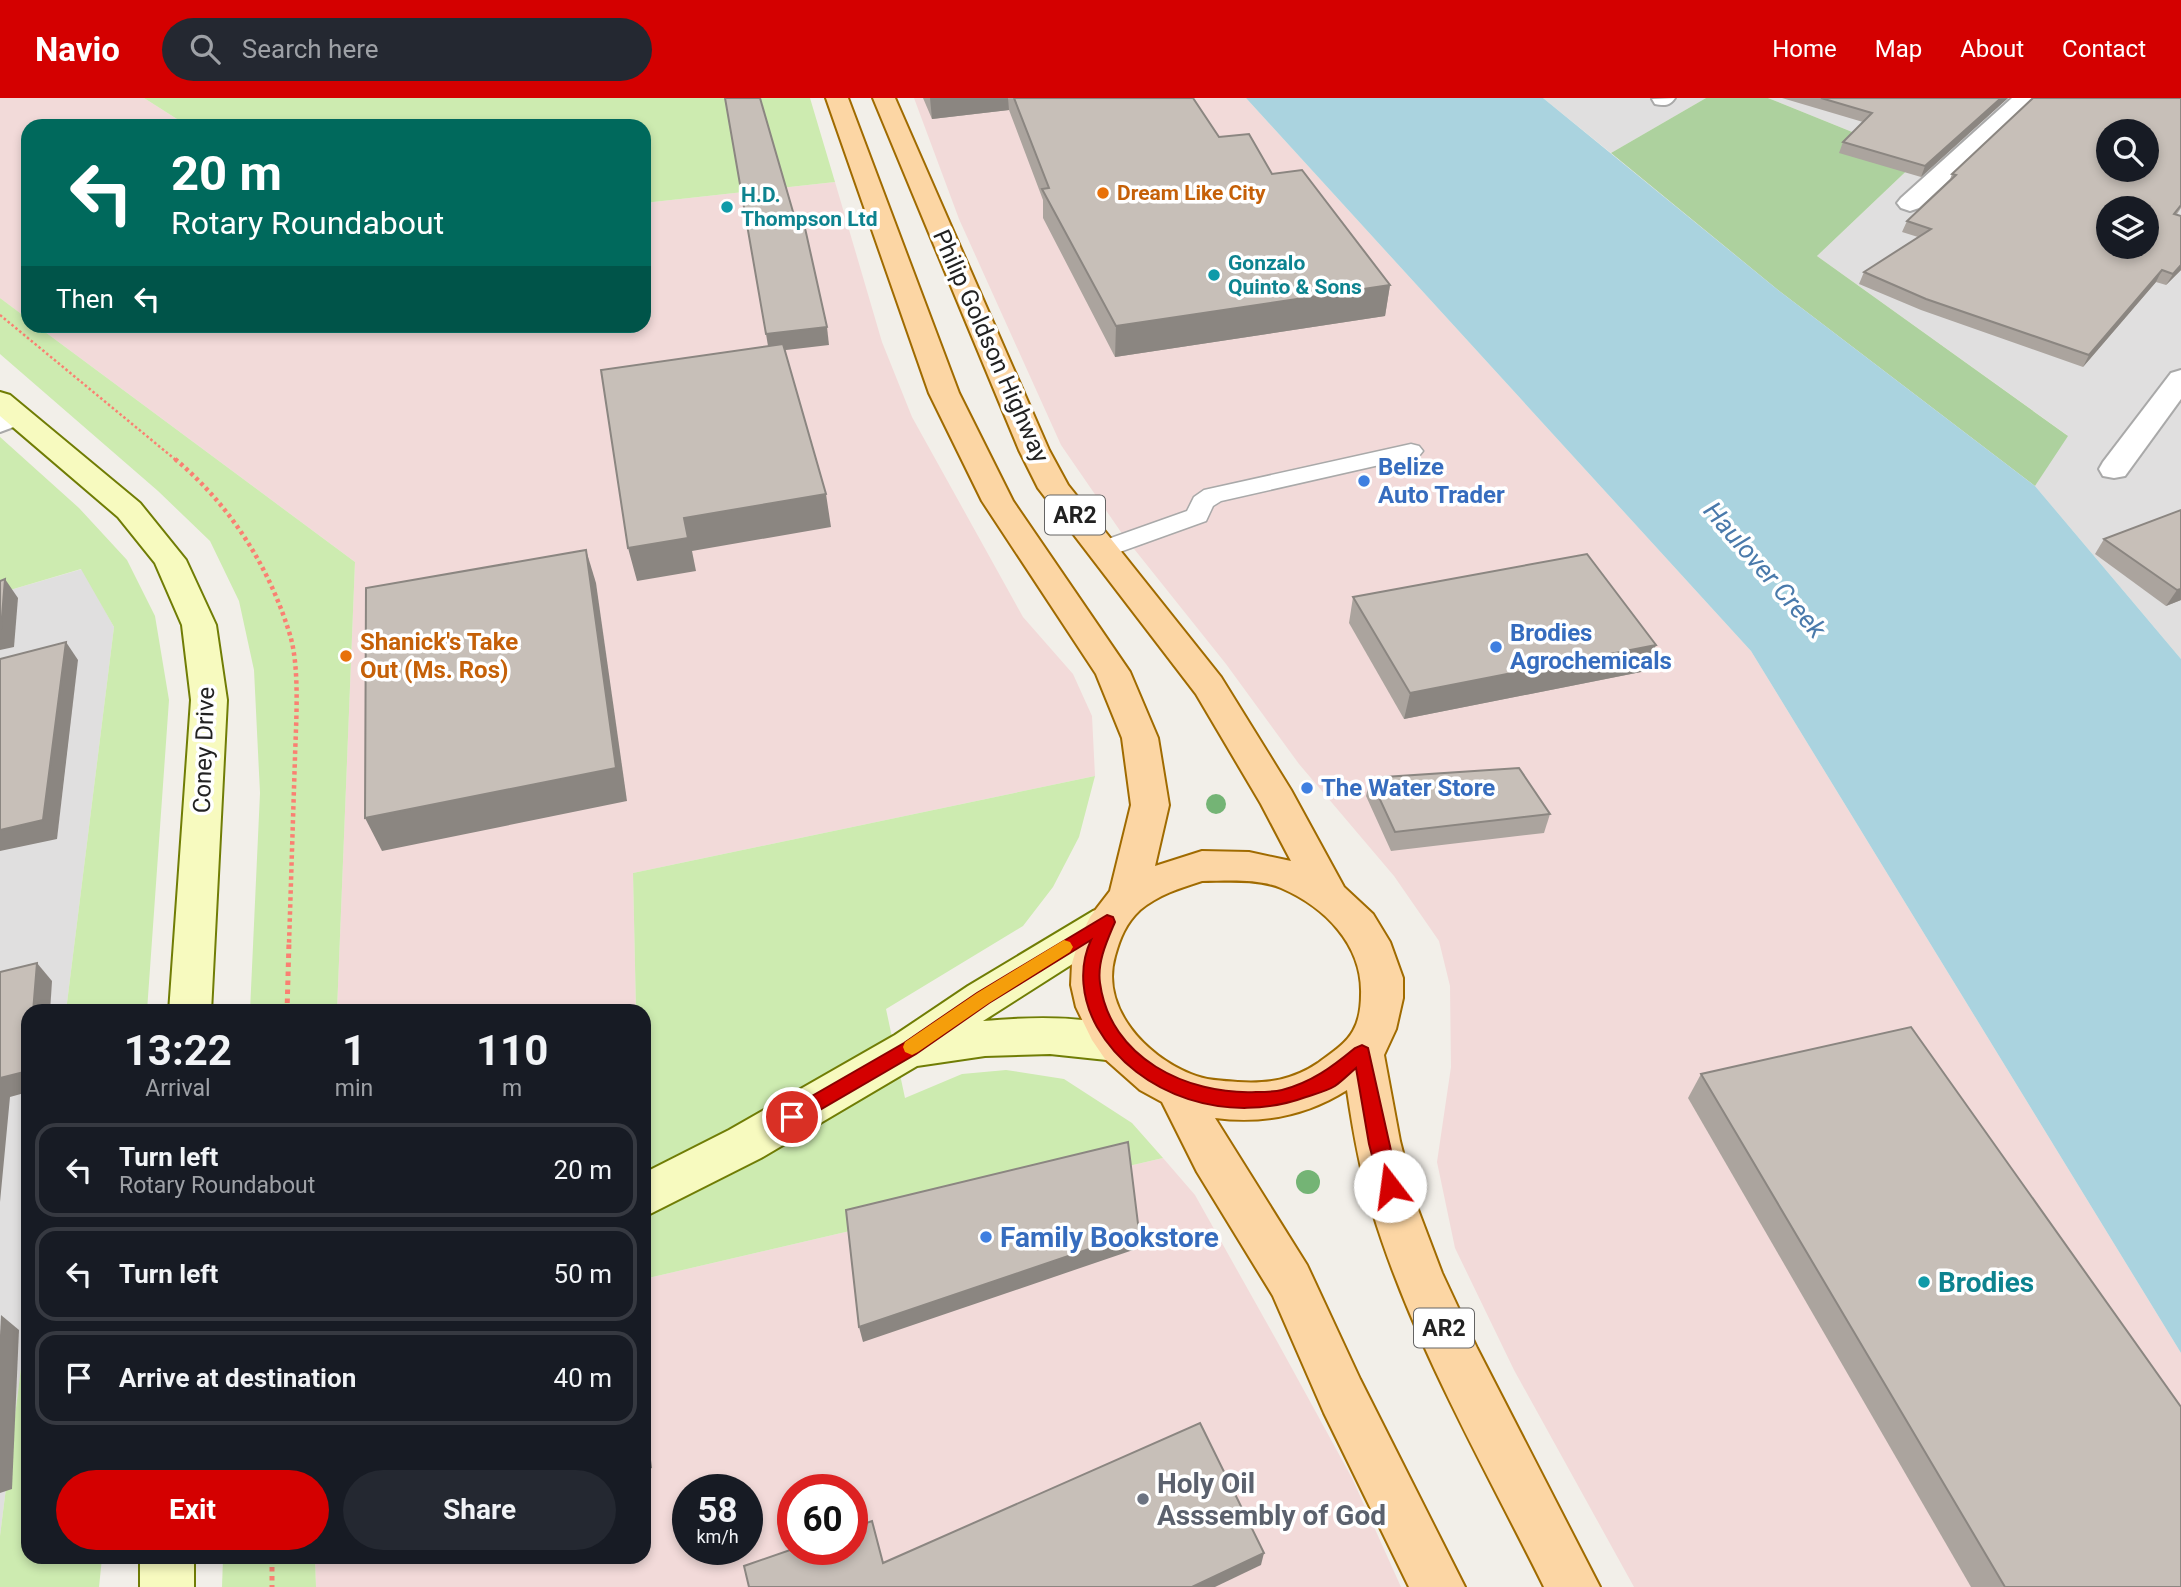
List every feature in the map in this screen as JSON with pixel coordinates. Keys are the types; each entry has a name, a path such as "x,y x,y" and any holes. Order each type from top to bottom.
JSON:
{"main road":[{"name":"Philip Goldson Highway","path":"837,98 943,393 998,501 1113,672 1140,738 1150,805 1118,909 1095,950 1091,981 1098,1012 1116,1043 1143,1068 1177,1088 1228,1101 1280,1099 1327,1082 1362,1053"},
{"name":"Philip Goldson Highway","path":"884,98 1034,450 1054,488 1209,686 1278,800 1329,896"},
{"path":"1118,909 1158,880 1202,866 1248,866 1295,877 1329,896 1357,922 1376,953 1383,987 1379,1021 1362,1053"},
{"name":"AR2","path":"1362,1053 1378,1144 1401,1228 1450,1342 1573,1587"},
{"path":"1177,1088 1213,1157 1290,1281 1342,1396 1438,1587"}],"street":[{"path":"1910,203 2025,98"},
{"path":"2114,469 2181,379"},
{"name":"Coney Drive","path":"6,413 129,509 170,560 199,625 209,699 190,1004"},
{"path":"651,1192 745,1144 910,1048 1118,909"},
{"path":"910,1048 985,1038 1050,1036 1116,1043"},
{"path":"167,1564 167,1587"}],"lane":[{"path":"1103,550 1197,516 1203,502 1213,495 1411,451"}],"path":[{"path":"272,1564 272,1587"}],"shaded area":[{"path":"0,98 144,98 177,119 21,119 21,314 0,298"},
{"path":"914,98 1246,98 1751,651 2181,1353 2181,1587 1634,1587 1514,1370 1455,1248 1437,1162 1451,1067 1450,986 1439,941 1394,876 1299,764 1226,664 1123,535 1061,445 959,219"},
{"path":"1543,98 1706,98 1611,153"},
{"path":"1768,98 2181,98 2181,659 2035,486 2067,435 1817,256 1919,159"},
{"path":"835,182 882,342 912,417 1023,617 1073,674 1092,716 1095,776 633,873 636,1004 337,1004 355,562 46,333 651,333 651,202"},
{"path":"82,569 114,627 67,1004 21,1004 21,1368 0,1536 0,593"},
{"path":"1163,1158 1195,1195 1278,1343 1352,1478 1401,1587 316,1587 315,1564 651,1564 651,1277"}],"green space":[{"path":"144,98 810,98 835,182 651,202 651,119 177,119"},
{"path":"1706,98 1768,98 1919,159 1817,256 2068,436 2035,486 1778,290 1611,153"},
{"path":"0,298 21,314 21,333 46,333 355,562 337,1004 250,1004 260,793 254,670 239,601 210,541 158,491 0,354"},
{"path":"0,437 79,508 127,560 155,616 169,700 147,1004 67,1004 114,627 81,569 0,593"},
{"path":"1095,776 1079,837 1053,887 1023,926 886,1009 905,1098 962,1074 1006,1070 1064,1079 1132,1123 1163,1158 651,1277 651,1004 636,1004 633,873"},
{"path":"21,1368 21,1564 101,1564 99,1587 0,1587 0,1536"},
{"path":"223,1564 315,1564 316,1587 222,1587"}],"water":[{"name":"Haulover Creek","path":"1246,98 1543,98 1778,290 2035,486 2181,659 2181,1353 1751,651"}],"building":[{"path":"725,98 760,98 798,229 805,228 827,327 766,334"},
{"path":"1014,98 1193,98 1219,137 1249,134 1272,174 1302,170 1390,285 1116,326 1042,189 1049,188"},
{"path":"1821,98 2001,98 1925,166 1843,142 1872,113"},
{"path":"2033,98 2181,98 2181,205 2174,214 2181,216 2181,265 2173,274 2162,270 2089,355 1926,299 1864,272 1931,229 1907,221 1956,175 1952,174"},
{"path":"783,344 826,494 684,518 688,538 628,548 601,370"},
{"path":"2181,510 2181,589 2177,590 2104,539"},
{"path":"586,550 616,768 365,818 366,588"},
{"name":"Brodies Agrochemicals","path":"1587,554 1656,645 1410,693 1353,597"},
{"path":"5,579 1,629 0,629 0,581"},
{"path":"66,642 43,820 0,830 0,659"},
{"path":"1519,768 1550,814 1395,832 1370,778"},
{"path":"37,963 34,1004 21,1004 21,1073 0,1078 0,972"},
{"name":"Brodies","path":"1911,1027 2181,1407 2181,1587 2005,1587 1701,1074"},
{"path":"1128,1142 1139,1232 859,1327 846,1210"},
{"name":"Holy Oil Asssembly of God","path":"1200,1423 1264,1553 1192,1587 749,1587 744,1566 763,1565 763,1559 777,1555 777,1565 868,1565 868,1522 872,1521 883,1563"}],"slow traffic":[{"path":"912,1047 1064,947"}],"place":[{"name":"Dream Like City","path":"1103,193"},
{"name":"H.D. Thompson Ltd","path":"727,207"},
{"name":"Gonzalo Quinto & Sons","path":"1214,275"},
{"name":"Belize Auto Trader","path":"1364,481"},
{"name":"Brodies Agrochemicals","path":"1496,647"},
{"name":"Shanick's Take Out (Ms. Ros)","path":"346,656"},
{"name":"The Water Store","path":"1307,788"},
{"name":"Family Bookstore","path":"986,1237"},
{"name":"Brodies","path":"1924,1282"},
{"name":"Holy Oil Asssembly of God","path":"1143,1499"}],"route":[{"path":"792,1117 910,1048 983,998 1107,922 1095,950 1091,981 1098,1012 1116,1043 1129,1056 1143,1068 1177,1088 1228,1101 1280,1099 1327,1082 1362,1053 1378,1144 1390,1186"}]}
